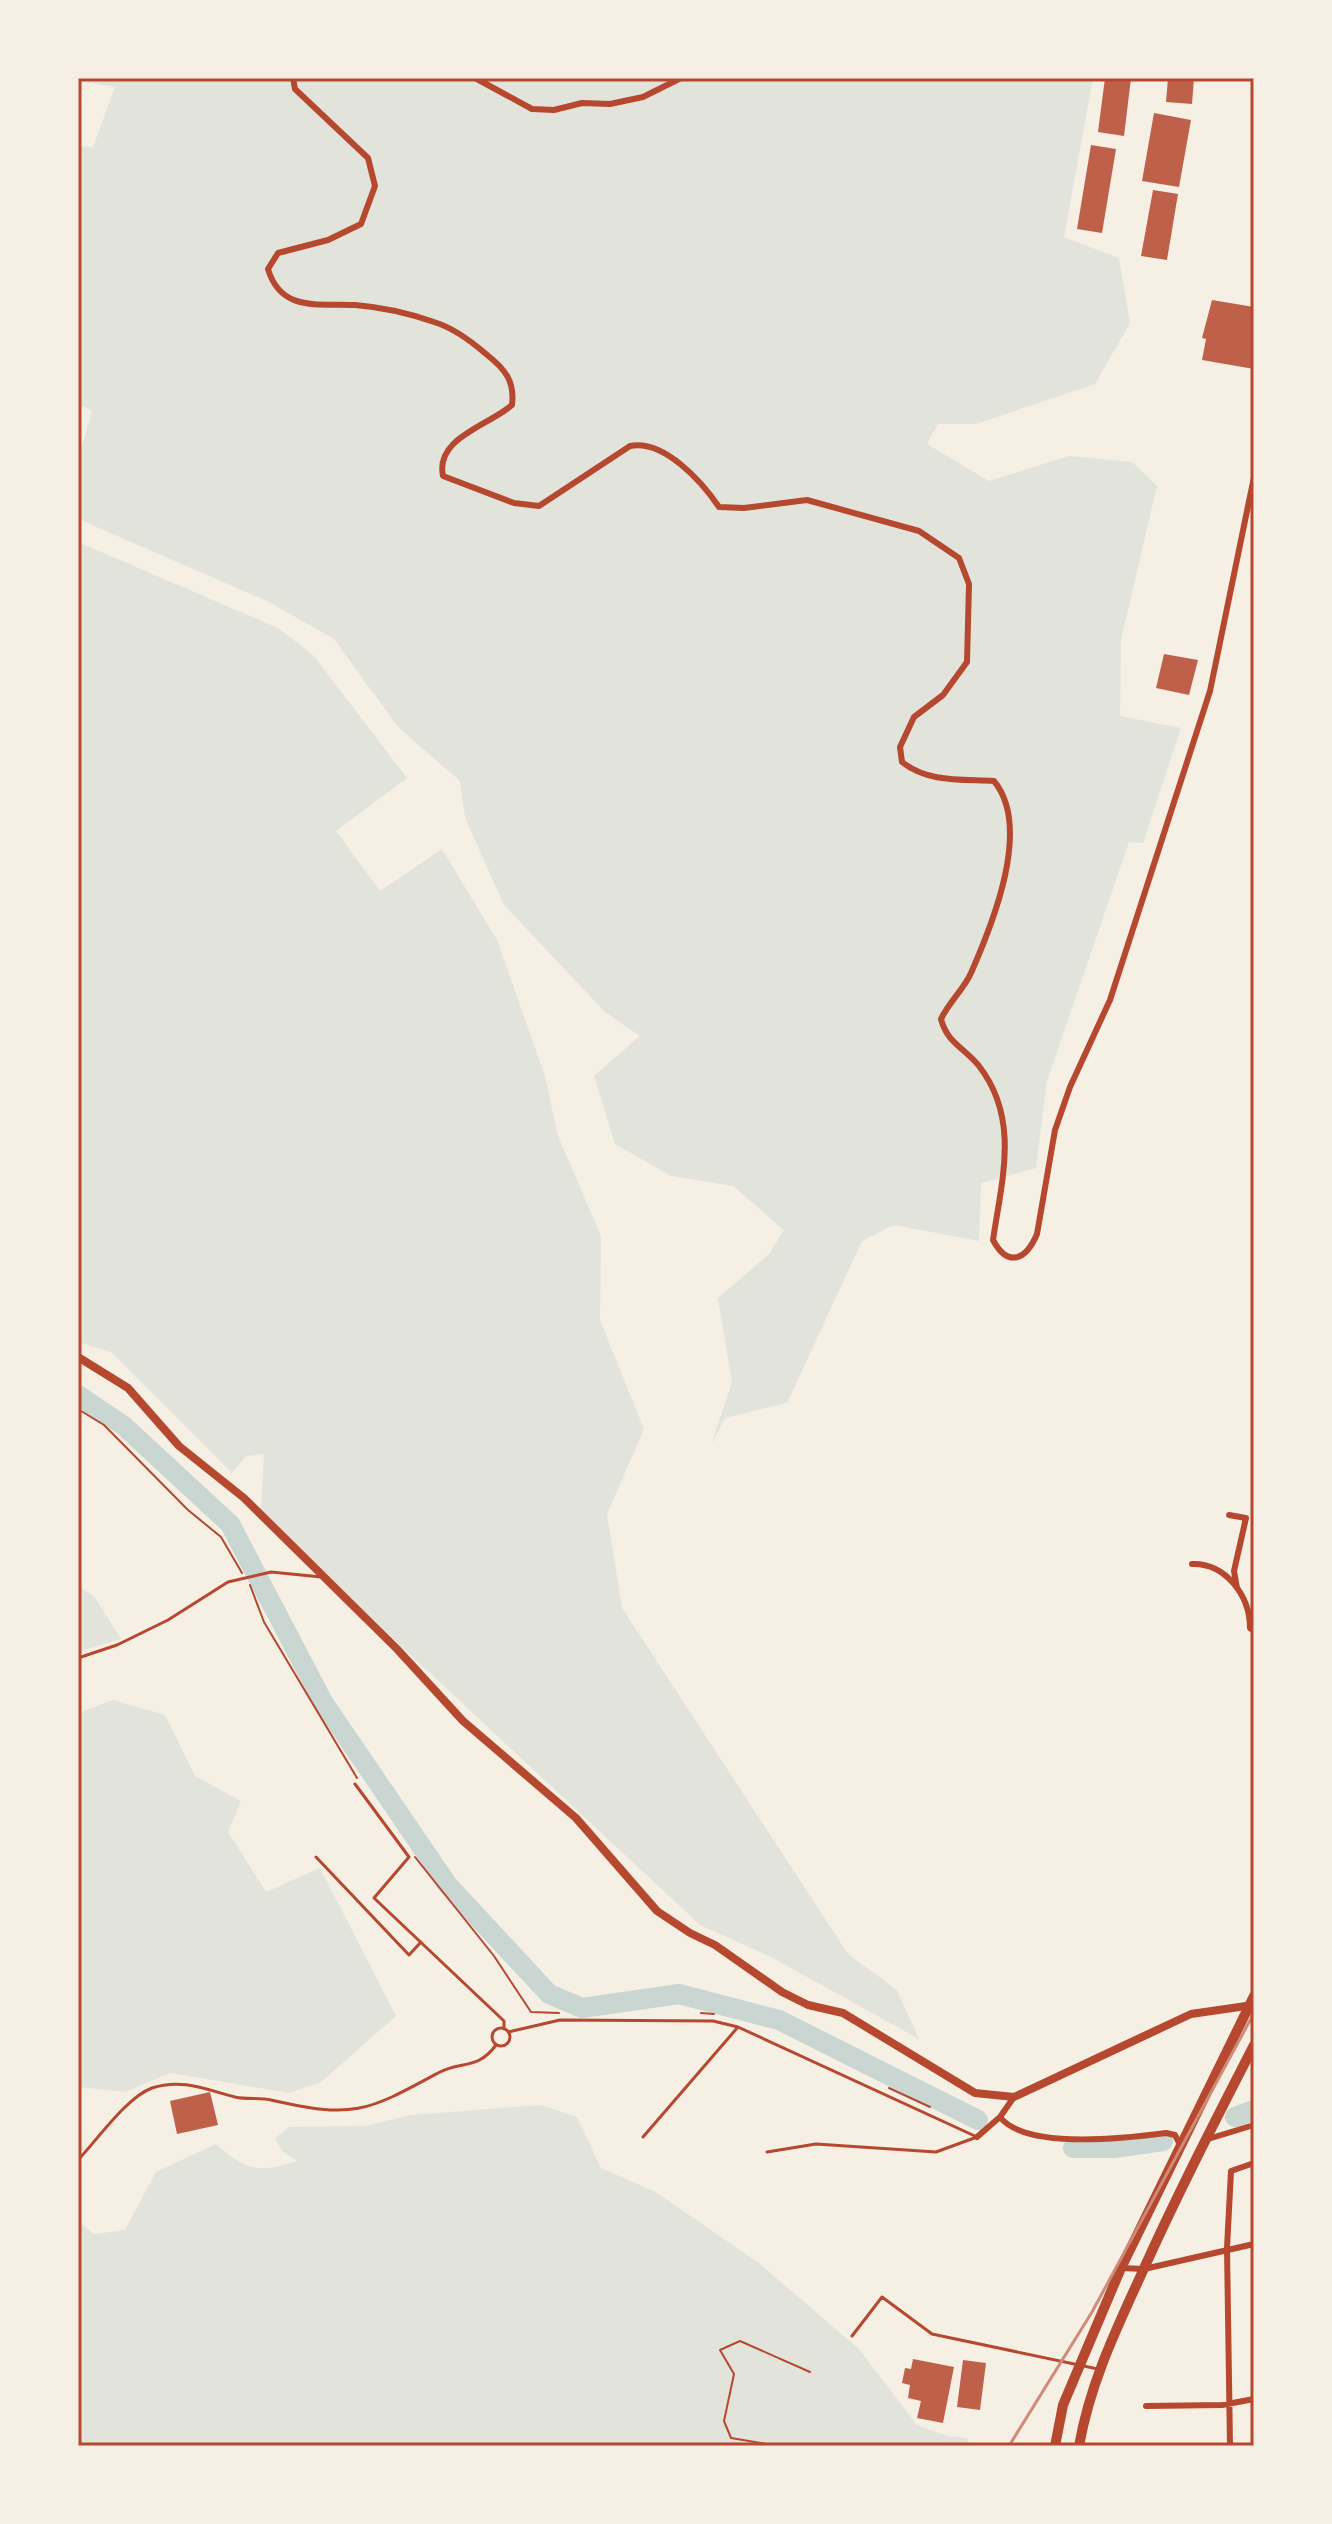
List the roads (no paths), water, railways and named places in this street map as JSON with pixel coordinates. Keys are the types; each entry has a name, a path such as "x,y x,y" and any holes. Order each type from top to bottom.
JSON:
{"main road":[{"path":"1055,2446 1063,2405 1121,2268 1252,2002"},
{"path":"1079,2446 1087,2403 1098,2369 1205,2140 1254,2045"}],"street":[{"path":"293,78 295,89 368,158 375,186 361,224 328,240 278,253 268,269 273,286 291,299 319,307 356,305 435,322 465,336 505,369 514,388 512,405 448,446 442,458 443,476 514,503 539,506 630,446 641,444 676,462 709,492 719,507 744,508 807,500 919,531 959,558 969,584 967,662 943,695 914,717 900,747 902,762 914,771 934,778 994,781 1008,801 1008,869 970,976 949,1001 941,1019 944,1033 978,1064 1005,1120 1008,1144 993,1240 1000,1254 1010,1258 1021,1256 1032,1247 1037,1234 1055,1130 1070,1087 1110,1000 1210,691 1254,477"},
{"path":"475,78 532,109 554,110 582,103 610,104 643,97 681,78"},
{"path":"78,1357 128,1388 179,1446 244,1498 463,1721 576,1818 657,1911 672,1923 715,1945 782,1992 808,2005 843,2013 975,2093 1014,2097"},
{"path":"1229,1515 1246,1518 1234,1571 1238,1591"},
{"path":"1192,1564 1207,1563 1223,1571 1250,1608 1250,1628 1254,1631"},
{"path":"977,2137 1000,2117 1014,2097 1191,2014 1252,2002"},
{"path":"1000,2117 1015,2130 1071,2138 1175,2135 1181,2149"},
{"path":"1205,2140 1254,2125"},
{"path":"1230,2446 1227,2248 1231,2171 1254,2163"},
{"path":"1121,2268 1144,2269 1254,2244"},
{"path":"1146,2406 1254,2399"}],"lane":[{"path":"78,1658 117,1645 168,1620 228,1582 271,1572 324,1577"},
{"path":"78,2160 136,2097 151,2089 199,2085 238,2098 267,2098 321,2111 358,2110 390,2101 441,2071 464,2067 486,2058 496,2045 507,2044 504,2021 374,1898 409,1857 357,1782"},
{"path":"316,1857 409,1955 421,1942"},
{"path":"496,2045 492,2034 560,2020 713,2021 738,2027 977,2137"},
{"path":"643,2137 738,2027"},
{"path":"767,2152 816,2144 936,2152 977,2137"},
{"path":"852,2336 882,2297 932,2334 1098,2369"}],"waterway":[{"path":"78,1395 124,1426 230,1524 323,1702 447,1884 549,1994 582,2008 679,1994 779,2020 978,2120"},
{"path":"1235,2117 1254,2110"},
{"path":"1073,2148 1114,2148 1163,2141"}],"railway":[{"path":"1009,2446 1092,2312 1254,2013"}]}
